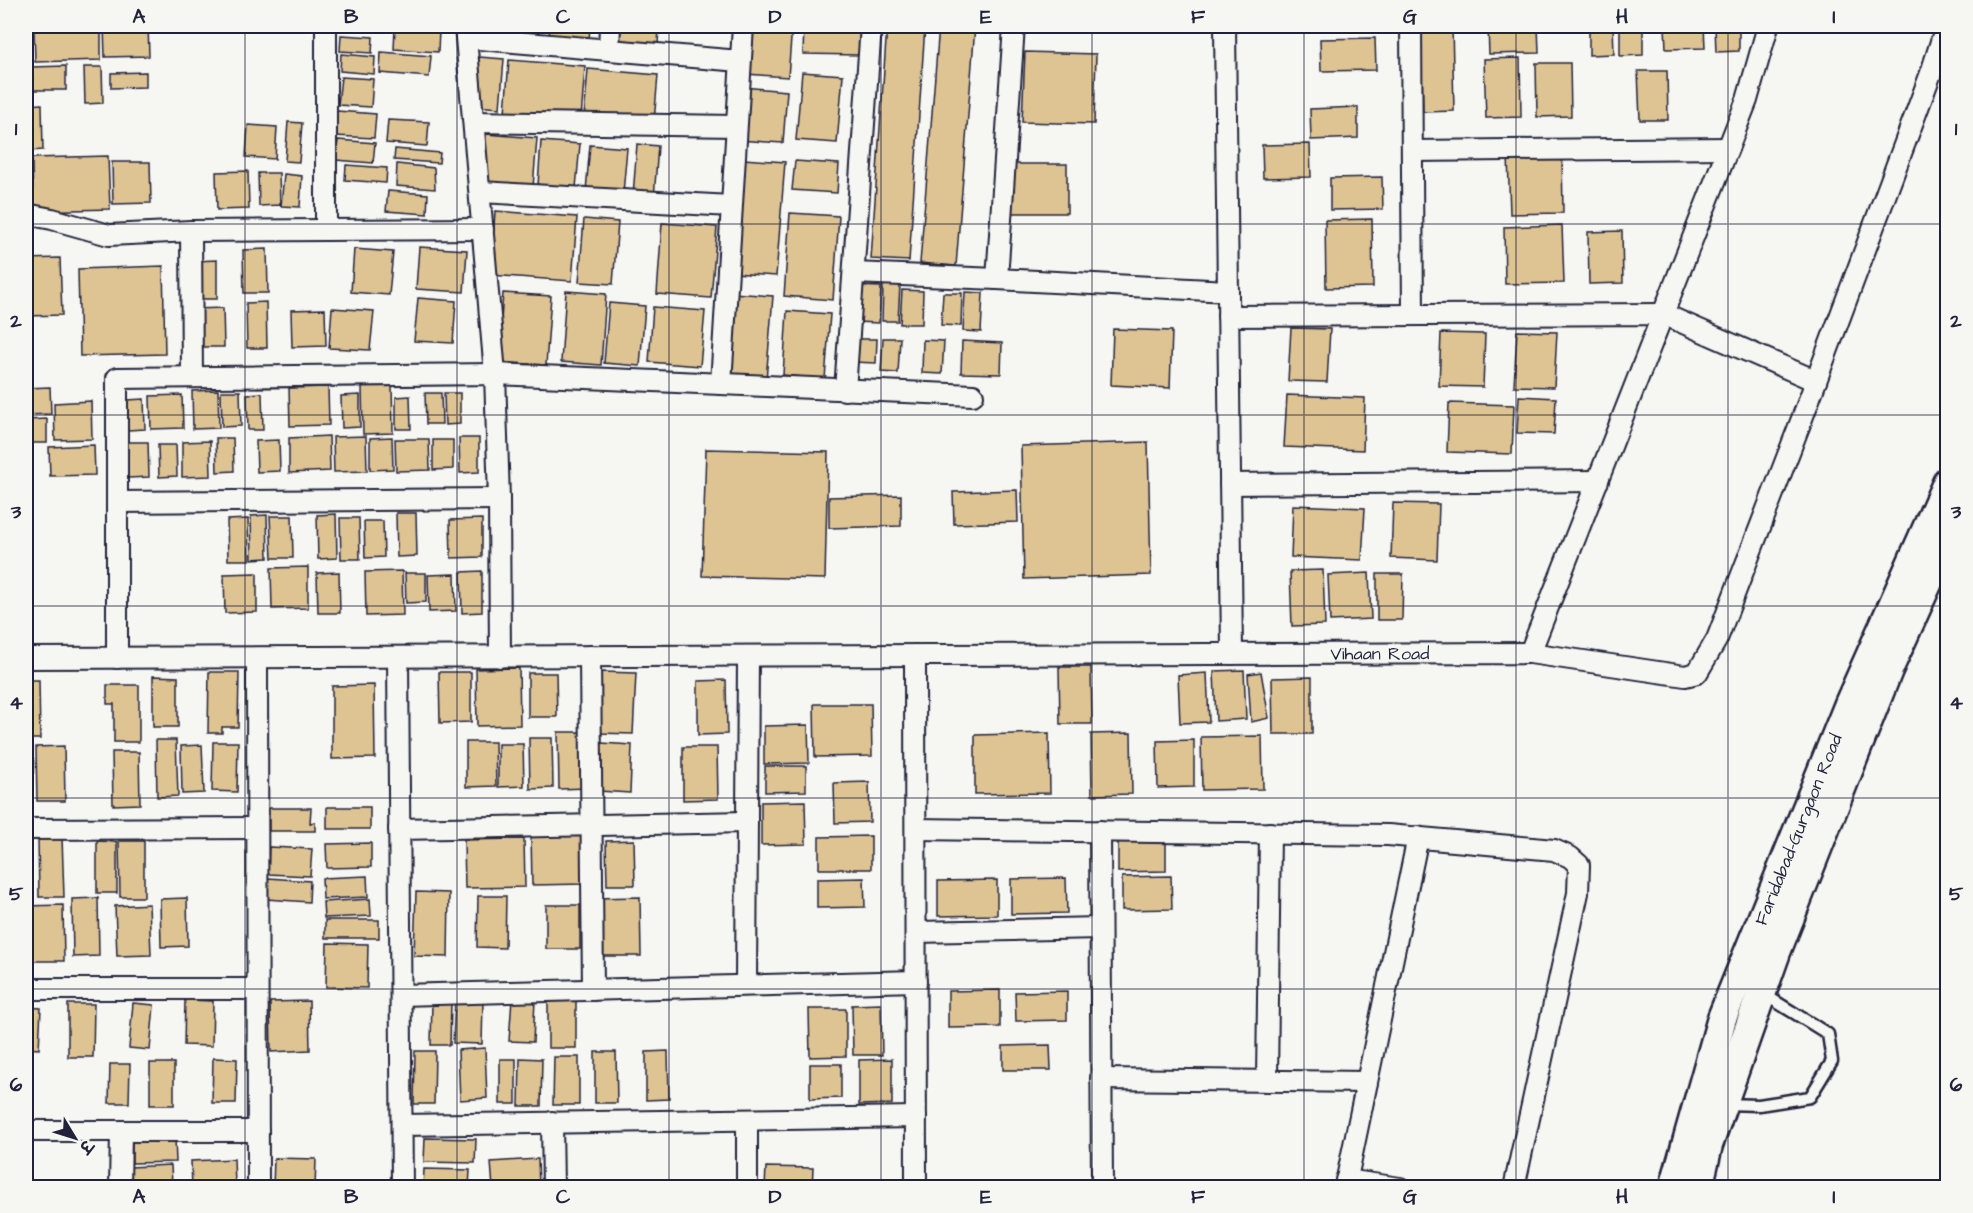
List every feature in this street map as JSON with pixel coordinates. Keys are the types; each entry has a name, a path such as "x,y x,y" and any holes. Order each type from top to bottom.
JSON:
{"main road":[{"name":"Faridabad-Gurgaon Road","path":"1698,1188 1708,1145 1710,1102 1722,1018 1849,705 1947,481"},
{"name":"Faridabad-Gurgaon Road","path":"1674,1188 1710,1102 1762,993 1888,670 1947,538"}],"street":[{"path":"326,26 326,230"},
{"path":"609,50 610,26"},
{"path":"721,384 743,26"},
{"path":"845,390 871,26"},
{"path":"997,279 1014,26"},
{"path":"1225,26 1232,654"},
{"path":"1412,26 1413,315"},
{"path":"1530,653 1747,100 1768,26"},
{"path":"1228,316 1663,314 1816,381 1931,73 1946,26"},
{"path":"500,657 499,498 495,374 466,32 609,50 740,61"},
{"path":"474,122 736,126"},
{"path":"1412,151 1728,148"},
{"path":"480,192 731,206"},
{"path":"26,214 109,235 191,231 483,229"},
{"path":"191,231 192,377"},
{"path":"854,273 1228,291"},
{"path":"117,658 117,378 495,374 974,395"},
{"name":"Vihaan Road","path":"26,658 1530,653 1685,676 1697,674 1716,639 1816,381"},
{"path":"1230,484 1598,481"},
{"path":"117,502 499,498"},
{"path":"915,655 916,1188"},
{"path":"590,656 593,990"},
{"path":"746,986 748,656"},
{"path":"398,657 402,1188"},
{"path":"257,658 258,1188"},
{"path":"399,829 747,822"},
{"path":"26,829 257,828"},
{"path":"916,829 1388,835 1554,850 1570,857 1579,865 1578,893 1514,1188"},
{"path":"1100,831 1102,1188"},
{"path":"1267,1081 1270,833"},
{"path":"1400,1188 1345,1184 1418,837"},
{"path":"916,932 1100,928"},
{"path":"401,995 916,981"},
{"path":"26,989 257,989"},
{"path":"1101,1079 1367,1082"},
{"path":"402,1125 916,1117"},
{"path":"747,1120 747,1188"},
{"path":"552,1122 553,1188"},
{"path":"26,1131 258,1131"},
{"path":"120,1188 121,1131"}],"lane":[{"path":"1710,1102 1759,1105 1810,1097 1832,1061 1828,1034 1762,993"}],"building":[{"path":"34,26 101,26 101,60 35,62"},
{"path":"104,26 148,26 149,56 105,57"},
{"path":"339,26 374,26 373,31 339,28"},
{"path":"550,26 590,26 589,40 549,37"},
{"path":"616,26 659,26 658,45 615,42"},
{"path":"675,26 722,26 722,30"},
{"path":"749,26 792,26 788,77 746,74"},
{"path":"804,26 861,26 860,55 803,54"},
{"path":"887,26 925,26 909,261 871,259"},
{"path":"939,26 975,26 956,266 920,263"},
{"path":"1421,26 1452,26 1454,111 1423,112"},
{"path":"1488,26 1538,26 1539,53 1489,54"},
{"path":"1589,26 1613,26 1614,54 1589,55"},
{"path":"1620,26 1643,26 1643,55 1620,56"},
{"path":"1665,26 1704,26 1705,48 1666,49"},
{"path":"1715,26 1739,26 1739,51 1716,52"},
{"path":"395,27 439,30 438,52 394,49"},
{"path":"341,35 373,37 372,53 340,51"},
{"path":"1375,38 1376,70 1321,71 1320,39"},
{"path":"381,52 431,56 429,77 380,73"},
{"path":"1025,52 1096,54 1094,124 1022,122"},
{"path":"341,54 375,57 374,74 340,71"},
{"path":"479,57 504,59 500,108 475,106"},
{"path":"1520,58 1521,117 1486,118 1484,59"},
{"path":"509,60 585,66 581,119 505,113"},
{"path":"1536,63 1570,63 1571,116 1537,117"},
{"path":"66,66 66,90 33,90 32,67"},
{"path":"84,67 102,67 103,103 85,104"},
{"path":"588,69 658,75 654,122 584,118"},
{"path":"1638,71 1667,71 1668,120 1640,120"},
{"path":"146,72 146,87 111,88 111,73"},
{"path":"802,72 843,75 837,143 796,140"},
{"path":"341,77 373,79 371,107 338,105"},
{"path":"742,87 787,91 783,143 738,140"},
{"path":"42,104 43,150 26,151 26,105"},
{"path":"1358,107 1358,138 1311,140 1310,109"},
{"path":"337,111 376,114 374,138 335,136"},
{"path":"388,120 429,122 427,146 386,143"},
{"path":"288,122 302,123 299,162 285,161"},
{"path":"248,125 277,127 275,159 246,157"},
{"path":"486,134 537,138 533,187 482,183"},
{"path":"338,140 375,143 373,163 336,160"},
{"path":"541,141 580,144 576,188 538,185"},
{"path":"637,144 658,146 654,198 633,196"},
{"path":"1310,144 1311,177 1263,178 1262,145"},
{"path":"590,145 627,148 623,193 586,191"},
{"path":"395,149 440,153 439,163 394,160"},
{"path":"1562,154 1563,213 1510,214 1508,156"},
{"path":"108,156 110,209 33,211 32,158"},
{"path":"743,159 785,162 776,276 735,273"},
{"path":"795,161 839,164 837,193 792,190"},
{"path":"112,162 150,162 151,203 113,204"},
{"path":"397,164 434,168 435,189 396,186"},
{"path":"1011,164 1067,164 1067,213 1011,213"},
{"path":"346,165 387,168 386,183 345,180"},
{"path":"248,171 249,209 217,210 216,172"},
{"path":"258,173 279,173 280,205 259,206"},
{"path":"284,174 302,176 300,207 281,206"},
{"path":"1382,177 1383,209 1330,210 1330,178"},
{"path":"388,191 428,194 427,214 386,211"},
{"path":"495,211 577,217 572,281 491,275"},
{"path":"790,213 839,216 833,300 784,296"},
{"path":"584,219 618,222 613,284 579,282"},
{"path":"1372,219 1373,287 1326,288 1325,220"},
{"path":"662,223 717,227 711,298 657,294"},
{"path":"1562,225 1564,283 1505,284 1504,227"},
{"path":"1622,231 1623,283 1589,284 1588,232"},
{"path":"419,247 467,250 464,292 416,289"},
{"path":"267,249 268,293 244,293 243,250"},
{"path":"354,249 393,252 389,295 351,292"},
{"path":"60,258 62,315 26,316 26,259"},
{"path":"217,260 217,299 196,299 195,261"},
{"path":"163,266 165,354 80,356 78,269"},
{"path":"883,285 900,285 898,321 882,321"},
{"path":"857,286 881,287 879,323 856,322"},
{"path":"902,290 923,291 922,324 900,324"},
{"path":"566,291 606,294 601,365 561,362"},
{"path":"965,292 983,293 981,332 963,331"},
{"path":"503,293 551,296 546,365 498,362"},
{"path":"732,293 773,296 766,380 726,377"},
{"path":"943,293 962,293 961,326 941,325"},
{"path":"418,298 456,301 453,343 414,341"},
{"path":"266,302 267,348 247,348 246,303"},
{"path":"609,303 645,306 640,366 604,363"},
{"path":"653,307 705,311 700,366 649,362"},
{"path":"223,308 224,347 195,347 194,309"},
{"path":"332,308 374,311 370,350 329,348"},
{"path":"325,309 326,346 292,347 291,310"},
{"path":"787,311 830,314 825,379 783,375"},
{"path":"1291,328 1330,329 1327,382 1288,381"},
{"path":"1113,329 1172,331 1170,388 1111,385"},
{"path":"1517,331 1557,332 1554,387 1514,386"},
{"path":"1441,333 1485,334 1483,387 1439,386"},
{"path":"883,338 900,338 898,373 881,372"},
{"path":"854,339 877,339 876,363 853,362"},
{"path":"923,340 944,341 942,374 922,373"},
{"path":"962,341 1002,343 1001,374 961,373"},
{"path":"392,385 393,433 363,434 362,386"},
{"path":"50,387 51,414 26,415 26,388"},
{"path":"328,387 329,425 290,426 289,388"},
{"path":"218,390 219,428 193,429 192,391"},
{"path":"221,391 240,391 241,426 222,427"},
{"path":"262,393 263,430 248,430 247,394"},
{"path":"425,393 441,393 442,424 426,424"},
{"path":"444,393 460,393 460,424 445,425"},
{"path":"182,395 183,428 151,429 150,396"},
{"path":"360,395 360,427 342,428 341,396"},
{"path":"1287,395 1365,398 1363,450 1284,447"},
{"path":"410,396 411,429 396,429 396,397"},
{"path":"1519,396 1556,398 1554,434 1517,433"},
{"path":"144,399 145,429 128,430 127,400"},
{"path":"91,401 92,439 55,440 54,403"},
{"path":"1449,403 1514,405 1512,454 1447,452"},
{"path":"47,419 47,443 26,443 26,420"},
{"path":"329,436 330,471 289,473 289,438"},
{"path":"366,436 367,471 334,472 333,437"},
{"path":"392,437 393,469 370,470 370,438"},
{"path":"216,438 233,438 234,471 217,472"},
{"path":"459,438 479,438 479,472 460,473"},
{"path":"395,439 429,439 430,470 396,471"},
{"path":"279,440 280,471 257,472 256,441"},
{"path":"433,440 453,440 453,469 433,470"},
{"path":"210,441 211,476 182,477 182,442"},
{"path":"127,442 148,442 149,477 128,478"},
{"path":"1148,442 1151,575 1024,579 1021,446"},
{"path":"94,445 95,475 50,476 49,447"},
{"path":"158,445 176,445 177,476 159,477"},
{"path":"706,449 828,452 825,579 702,576"},
{"path":"1017,490 1018,522 954,524 953,492"},
{"path":"901,495 901,526 829,528 829,497"},
{"path":"1393,503 1439,504 1437,560 1391,558"},
{"path":"1293,505 1365,508 1362,560 1291,557"},
{"path":"396,513 416,513 417,556 397,557"},
{"path":"336,514 337,558 318,559 317,515"},
{"path":"267,515 268,558 252,559 251,516"},
{"path":"270,516 292,516 293,558 272,558"},
{"path":"340,518 359,518 360,559 341,559"},
{"path":"248,519 249,560 228,560 227,520"},
{"path":"482,519 482,557 451,558 450,520"},
{"path":"364,521 383,521 384,557 365,558"},
{"path":"308,567 308,608 272,609 271,568"},
{"path":"1323,570 1325,625 1292,626 1290,571"},
{"path":"402,571 403,615 366,616 365,572"},
{"path":"482,571 482,612 462,613 461,572"},
{"path":"339,572 340,613 318,613 317,573"},
{"path":"257,573 257,612 225,613 224,574"},
{"path":"405,573 426,573 426,602 406,603"},
{"path":"1369,573 1371,619 1330,621 1328,575"},
{"path":"455,574 456,611 429,612 428,575"},
{"path":"1377,574 1403,574 1402,620 1377,620"},
{"path":"1059,667 1091,667 1092,724 1060,724"},
{"path":"519,668 520,725 477,726 476,669"},
{"path":"1244,670 1246,719 1216,721 1214,671"},
{"path":"209,672 239,672 238,727 222,727 222,733 208,733"},
{"path":"439,672 471,672 471,722 440,723"},
{"path":"601,672 636,673 633,734 599,733"},
{"path":"1261,672 1269,718 1251,722 1248,674"},
{"path":"528,673 556,673 557,717 528,717"},
{"path":"1207,673 1209,722 1180,723 1178,675"},
{"path":"153,676 178,677 178,727 153,727"},
{"path":"1312,677 1312,734 1273,734 1272,678"},
{"path":"26,680 39,680 40,739 26,739"},
{"path":"726,680 727,734 698,735 698,681"},
{"path":"107,685 139,685 139,742 114,742 114,704 107,704"},
{"path":"374,685 375,758 332,759 332,686"},
{"path":"814,704 871,704 872,756 815,757"},
{"path":"808,725 809,763 764,764 764,726"},
{"path":"558,732 586,732 587,788 559,789"},
{"path":"1049,733 1050,793 975,794 975,735"},
{"path":"1131,733 1132,794 1092,795 1091,734"},
{"path":"1262,736 1263,789 1202,790 1201,737"},
{"path":"529,738 552,738 553,788 530,789"},
{"path":"156,740 176,740 178,796 157,797"},
{"path":"1194,740 1194,787 1158,788 1157,741"},
{"path":"213,742 238,742 237,792 212,791"},
{"path":"466,742 495,742 496,786 466,787"},
{"path":"601,743 632,745 630,793 599,791"},
{"path":"498,744 523,744 524,786 498,787"},
{"path":"202,745 204,793 182,794 181,746"},
{"path":"64,746 65,801 37,801 36,747"},
{"path":"683,747 717,747 718,799 683,800"},
{"path":"112,752 139,752 140,804 113,805"},
{"path":"765,766 806,766 806,791 765,792"},
{"path":"869,782 870,822 835,823 834,783"},
{"path":"805,801 806,844 761,845 761,802"},
{"path":"327,807 370,807 370,829 327,829"},
{"path":"269,808 311,808 310,823 315,822 315,831 269,831"},
{"path":"585,832 585,884 532,885 531,833"},
{"path":"871,836 871,869 819,869 819,837"},
{"path":"62,837 64,897 39,897 38,838"},
{"path":"524,839 525,887 465,888 464,840"},
{"path":"634,840 635,885 607,885 606,841"},
{"path":"97,841 117,842 117,893 97,893"},
{"path":"119,841 144,841 144,897 120,897"},
{"path":"1166,841 1166,871 1118,872 1118,842"},
{"path":"371,843 371,867 327,868 326,844"},
{"path":"269,847 312,849 310,876 268,874"},
{"path":"367,876 368,897 323,899 322,878"},
{"path":"1171,876 1172,909 1122,910 1122,877"},
{"path":"268,878 310,881 309,902 266,899"},
{"path":"864,878 865,907 817,908 817,879"},
{"path":"1066,878 1067,913 1011,914 1011,879"},
{"path":"997,880 997,915 938,916 938,881"},
{"path":"416,892 449,893 448,957 414,956"},
{"path":"478,896 506,896 505,948 477,947"},
{"path":"640,897 641,956 595,956 594,898"},
{"path":"98,898 99,956 73,957 72,899"},
{"path":"187,898 188,946 161,947 160,899"},
{"path":"370,899 371,916 324,918 323,902"},
{"path":"149,904 151,955 117,956 115,906"},
{"path":"63,905 64,961 26,961 26,906"},
{"path":"546,905 580,905 580,949 546,949"},
{"path":"325,920 379,920 379,938 325,938"},
{"path":"327,943 368,944 367,988 326,987"},
{"path":"1000,990 1000,1027 948,1028 948,991"},
{"path":"1067,991 1067,1020 1016,1021 1015,992"},
{"path":"548,997 576,997 576,1048 548,1048"},
{"path":"455,999 483,1000 482,1044 453,1043"},
{"path":"512,999 535,1000 533,1042 509,1041"},
{"path":"185,1000 213,1001 212,1046 184,1045"},
{"path":"309,1001 310,1050 271,1052 270,1002"},
{"path":"432,1001 451,1001 450,1045 431,1045"},
{"path":"133,1003 154,1005 150,1050 129,1048"},
{"path":"68,1004 94,1004 93,1057 68,1057"},
{"path":"881,1004 882,1055 853,1055 852,1005"},
{"path":"26,1007 41,1008 39,1049 26,1048"},
{"path":"809,1009 846,1009 846,1056 810,1057"},
{"path":"1050,1045 1051,1070 1003,1070 1003,1046"},
{"path":"485,1048 487,1098 460,1100 458,1050"},
{"path":"415,1051 435,1051 434,1104 414,1104"},
{"path":"668,1051 669,1099 646,1100 646,1052"},
{"path":"595,1052 616,1052 617,1103 595,1103"},
{"path":"554,1057 579,1057 579,1105 553,1105"},
{"path":"213,1058 237,1059 236,1103 212,1103"},
{"path":"520,1058 542,1059 541,1106 519,1106"},
{"path":"500,1059 516,1059 516,1104 500,1104"},
{"path":"892,1059 892,1104 859,1105 859,1060"},
{"path":"150,1063 174,1063 174,1105 150,1105"},
{"path":"110,1064 130,1064 129,1103 109,1103"},
{"path":"810,1064 841,1064 841,1098 810,1099"},
{"path":"175,1138 176,1162 132,1163 132,1139"},
{"path":"425,1138 476,1139 475,1163 424,1162"},
{"path":"26,1143 28,1143 28,1188 26,1188"},
{"path":"274,1158 316,1159 315,1188 273,1188"},
{"path":"234,1159 235,1185 192,1187 191,1161"},
{"path":"538,1159 539,1188 493,1188 491,1162"},
{"path":"171,1165 172,1186 181,1186 181,1188 130,1188 130,1167"},
{"path":"766,1167 813,1168 812,1188 765,1188"},
{"path":"424,1169 470,1170 469,1188 423,1188"}]}
